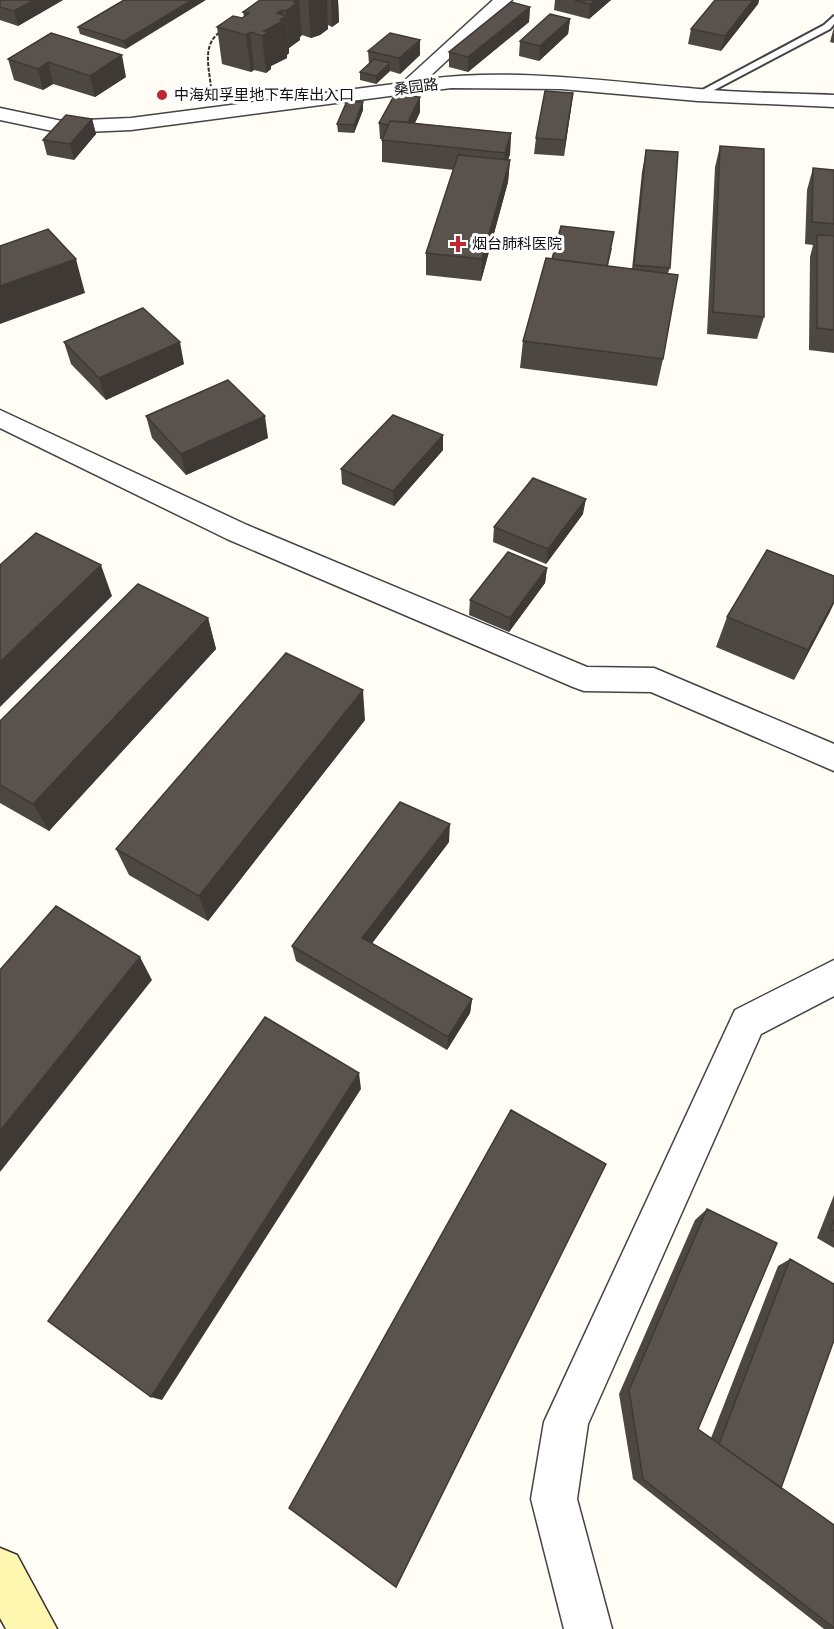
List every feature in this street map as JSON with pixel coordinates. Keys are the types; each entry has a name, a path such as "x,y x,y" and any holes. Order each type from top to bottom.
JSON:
{"main road":[{"path":"0,1572 33,1629"}],"street":[{"path":"407,88 503,0"},
{"name":"桑园路","path":"0,114 62,127 131,124 451,82 561,83 698,94 834,101"},
{"path":"0,418 237,532 584,680 654,680 834,758"},
{"path":"588,1629 554,1499 566,1422 748,1022 834,977"}],"lane":[{"path":"698,94 827,27 834,19"}],"path":[{"path":"206,115 206,104 211,85 207,53 213,36 231,26"}],"building":[{"path":"0,0 34,0 14,11 0,7"},
{"path":"124,0 192,0 124,41 78,27"},
{"path":"260,0 297,0 294,2 297,3 286,11 282,10 277,13 286,16 280,20 283,21 264,31 268,32 262,36 250,32 246,35 217,27 233,16 242,18 249,13 243,12"},
{"path":"574,0 596,0 590,4"},
{"path":"715,0 753,0 725,36 691,29"},
{"path":"511,2 530,7 468,57 449,52"},
{"path":"550,14 570,19 540,46 520,41"},
{"path":"51,33 122,55 90,76 48,62 38,69 8,59"},
{"path":"390,33 420,40 399,58 368,51"},
{"path":"374,59 390,63 376,76 360,72"},
{"path":"545,91 573,93 565,140 536,138"},
{"path":"395,94 420,97 408,122 390,121 388,125 379,123"},
{"path":"347,101 363,102 354,125 337,124"},
{"path":"66,115 92,119 70,144 43,140"},
{"path":"390,121 511,133 505,153 382,140"},
{"path":"720,146 764,149 764,317 713,312"},
{"path":"646,150 678,152 670,268 634,265"},
{"path":"458,155 510,160 482,259 426,253"},
{"path":"813,168 834,170 834,224 812,222"},
{"path":"561,226 614,232 607,266 552,259"},
{"path":"48,229 76,259 0,286 0,246"},
{"path":"817,235 834,236 834,330 817,328"},
{"path":"546,258 678,275 663,359 523,341"},
{"path":"143,308 180,342 99,378 64,342"},
{"path":"228,380 265,416 181,454 146,416"},
{"path":"393,415 443,435 393,491 341,469"},
{"path":"533,478 586,499 548,549 494,527"},
{"path":"36,533 101,565 0,662 0,565"},
{"path":"767,550 834,576 834,601 808,650 727,617"},
{"path":"508,552 547,568 510,618 470,600"},
{"path":"138,584 208,618 33,804 0,785 0,721"},
{"path":"286,653 363,690 199,896 116,849"},
{"path":"400,802 450,824 362,938 472,999 448,1037 292,946"},
{"path":"56,906 140,957 0,1131 0,970"},
{"path":"265,1017 359,1073 151,1397 48,1321"},
{"path":"511,1110 606,1164 396,1587 289,1508"},
{"path":"707,1209 777,1243 698,1429 834,1525 834,1628 643,1479 629,1390"},
{"path":"790,1259 834,1284 834,1340 781,1488 719,1444"}],"place":[{"name":"中海知孚里地下车库出入口","path":"162,95"},
{"name":"烟台肺科医院","path":"458,244"}]}
